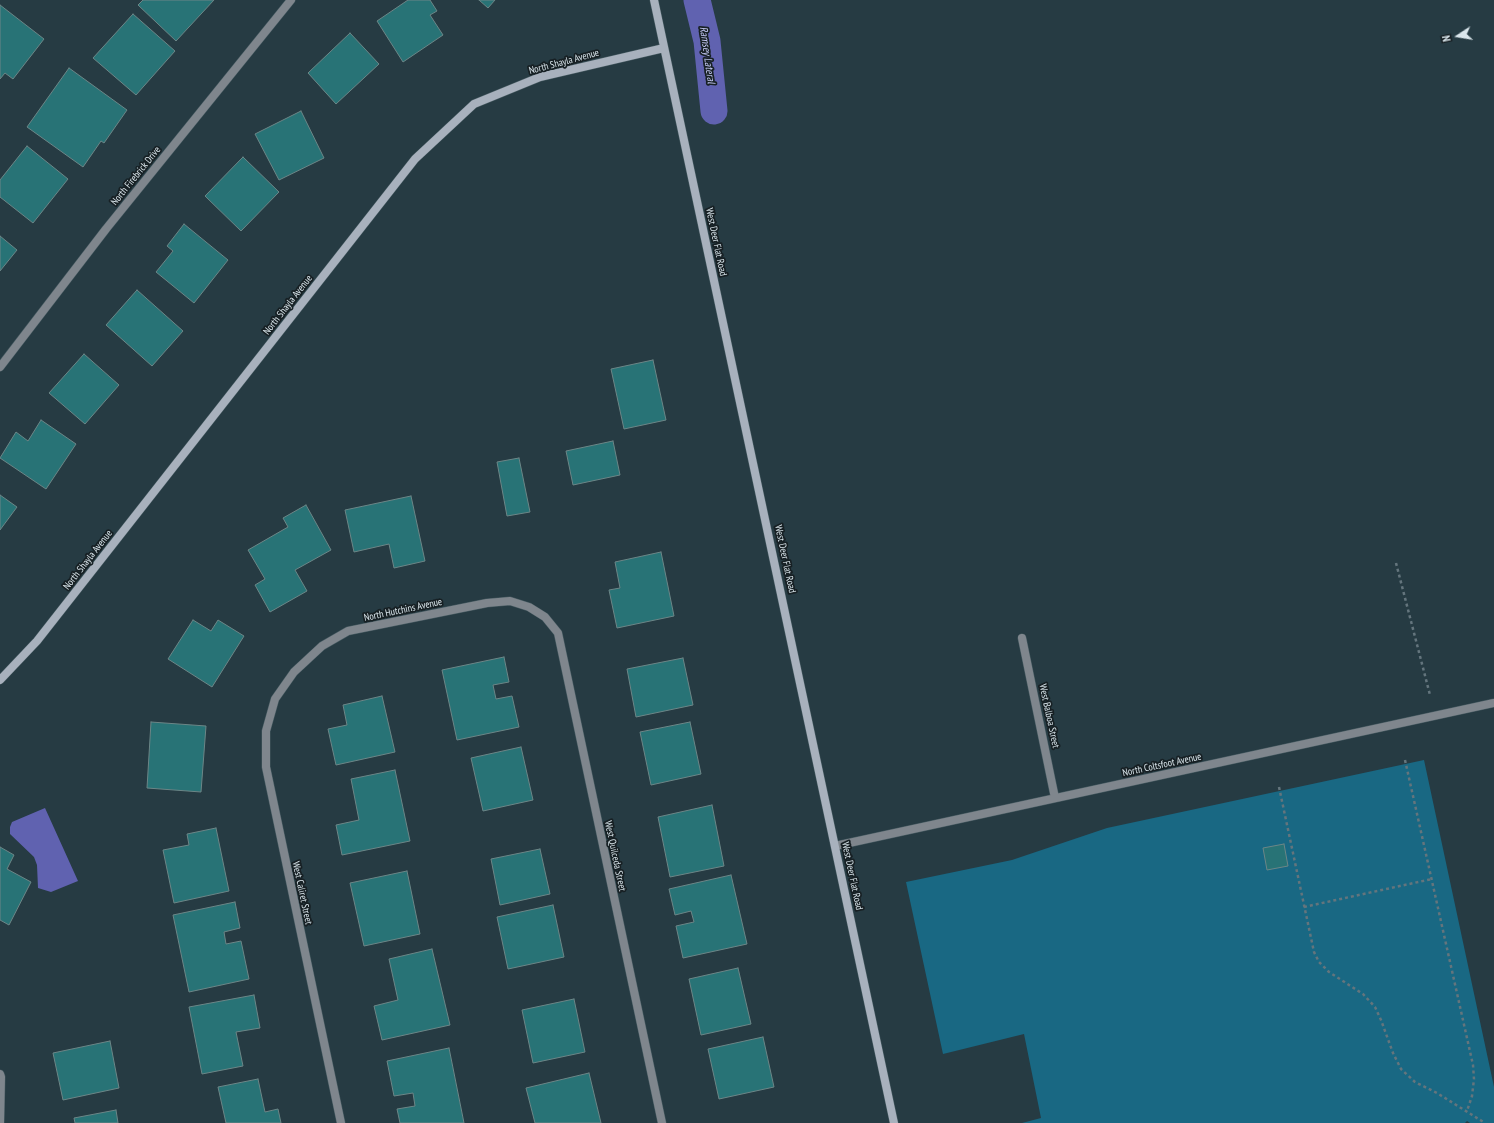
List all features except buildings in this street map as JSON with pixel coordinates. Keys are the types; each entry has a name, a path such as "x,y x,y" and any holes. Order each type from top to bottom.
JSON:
{"street":[{"name":"North Firebrick Drive","path":"0,367 106,230 291,0"},
{"name":"West Deer Flat Road","path":"654,0 894,1123"},
{"name":"North Shayla Avenue","path":"0,680 38,641 415,159 474,104 540,77 664,48"},
{"name":"North Hutchins Avenue","path":"294,672 322,646 348,631 487,603 510,601 528,607"},
{"name":"West Quilceda Street","path":"528,607 545,617 558,633 662,1123"},
{"name":"West Balboa Street","path":"1022,638 1055,798"},
{"name":"West Caliret Street","path":"294,672 275,699 266,731 266,767 341,1123"},
{"name":"North Coltsfoot Avenue","path":"835,846 1494,703"},
{"path":"0,1074 0,1123"}],"path":[{"path":"1396,563 1430,695"},
{"path":"1405,760 1472,1065 1474,1079 1472,1096 1467,1111"},
{"path":"1279,787 1314,952 1319,962 1329,972 1363,994 1375,1007 1393,1053 1402,1070 1415,1082 1467,1111 1485,1123"},
{"path":"1304,907 1432,879"}],"shaded area":[{"path":"1424,760 1494,1087 1494,1123 1470,1123 1467,1121 1465,1123 1022,1123 1041,1118 1024,1034 943,1054 906,882 1012,860 1107,828"},
{"path":"45,808 78,881 51,892 38,888 37,865 34,857 10,834 12,822"}],"waterway":[{"name":"Ramsey Lateral","path":"697,0 707,41 714,111"}]}
